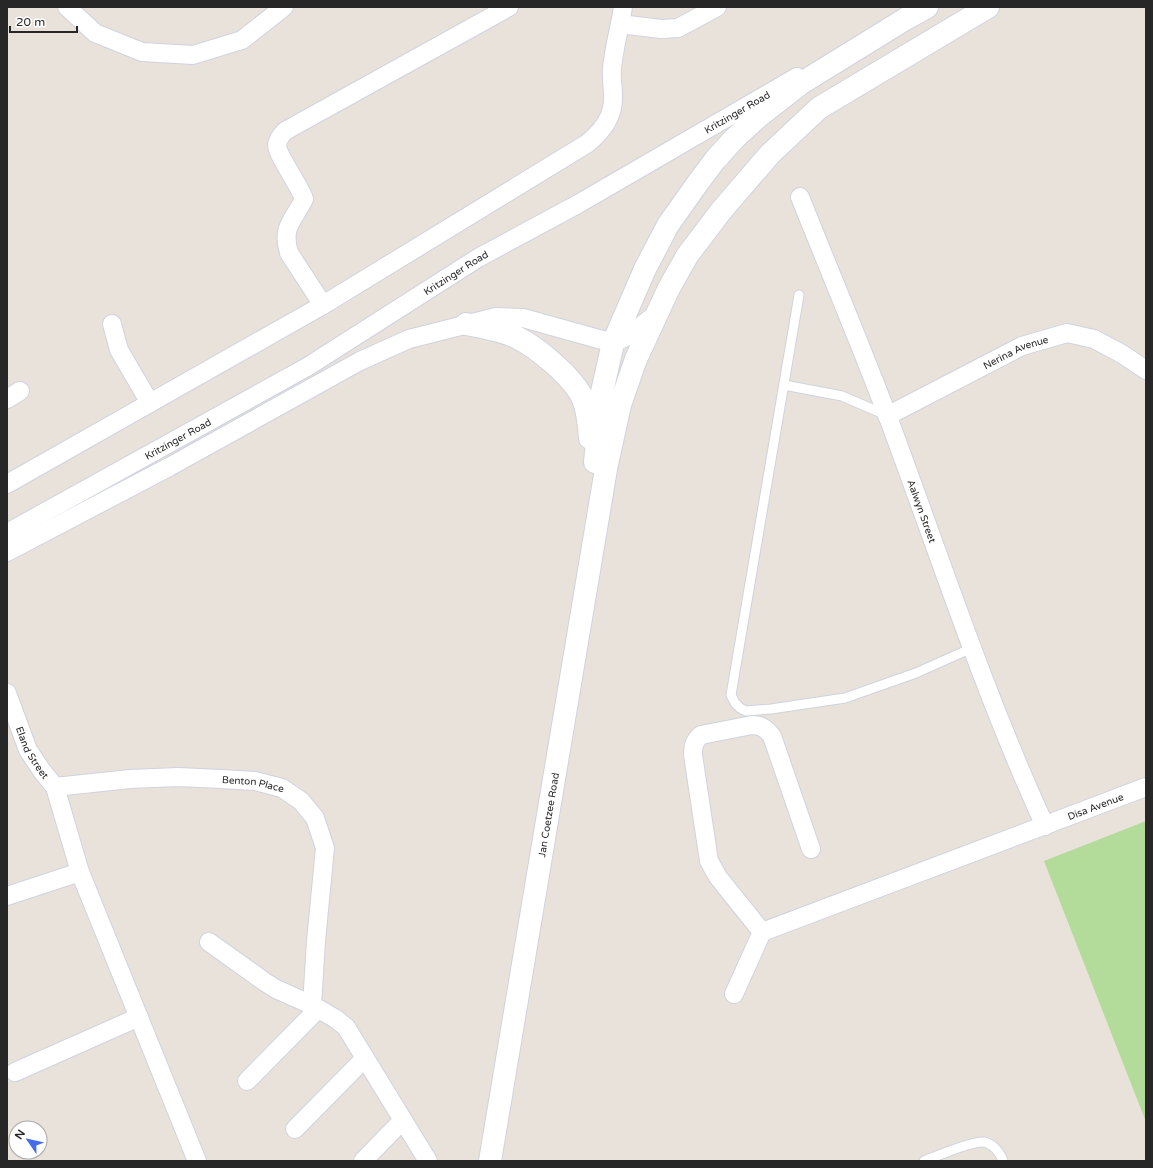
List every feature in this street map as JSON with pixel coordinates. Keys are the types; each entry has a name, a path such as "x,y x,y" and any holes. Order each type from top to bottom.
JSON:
{"main road":[{"name":"Kritzinger Road","path":"600,472 602,392 613,344 645,269 668,225 715,160 759,116 800,84 907,18 928,7"},
{"path":"600,472 620,405 636,359 656,314 686,256 721,211 770,154 819,108 988,7"},
{"path":"466,324 487,328 517,338 555,364 570,380 583,399 600,472"},
{"name":"Jan Coetzee Road","path":"475,1161 600,472"},
{"name":"Jan Coetzee Road","path":"490,1161 600,472"}],"street":[{"path":"67,7 95,33 142,52 193,55 242,40 284,7"},
{"path":"323,305 289,253 286,244 288,225 304,199 301,189 280,154 277,146 279,137 285,131 509,7"},
{"path":"7,484 323,305 577,150 598,134 607,123 612,109 613,97 611,72 622,16 661,29 678,28 717,7"},
{"name":"Kritzinger Road","path":"7,533 307,367 478,258 578,204 766,94 907,18"},
{"name":"Aalwyn Street","path":"800,197 887,416 972,648 1027,788 1045,826"},
{"path":"613,344 628,336 656,314"},
{"name":"Kritzinger Road","path":"7,552 169,467 360,362 409,339 496,317 523,318 613,344"},
{"path":"112,324 119,350 150,403"},
{"name":"Nerina Avenue","path":"887,416 1022,346 1067,333 1094,339 1122,354 1146,370"},
{"name":"Eland Street","path":"7,693 28,750 55,787"},
{"path":"734,994 762,932 718,877 709,862 693,755 693,746 696,739 701,735 752,725 758,725 765,728 772,736 811,849"},
{"name":"Benton Place","path":"55,787 130,779 178,777 255,781 282,788 301,801 315,818 325,848 316,941 315,1007"},
{"path":"55,787 80,872 198,1161"},
{"name":"Disa Avenue","path":"762,932 1146,787"},
{"path":"7,896 80,872"},
{"path":"208,942 276,989 315,1007 336,1019 346,1027 428,1161"},
{"path":"247,1081 315,1007"},
{"path":"15,1072 139,1017"},
{"path":"296,1129 365,1058"},
{"path":"363,1161 403,1120"}],"lane":[{"path":"799,295 731,695 735,703 746,711 784,708 846,698 916,673 972,648"},
{"path":"784,385 842,396 887,416"},
{"path":"924,1161 972,1144 984,1142 995,1147 1003,1161"}],"green space":[{"path":"1146,821 1146,1122 1044,861"}]}
